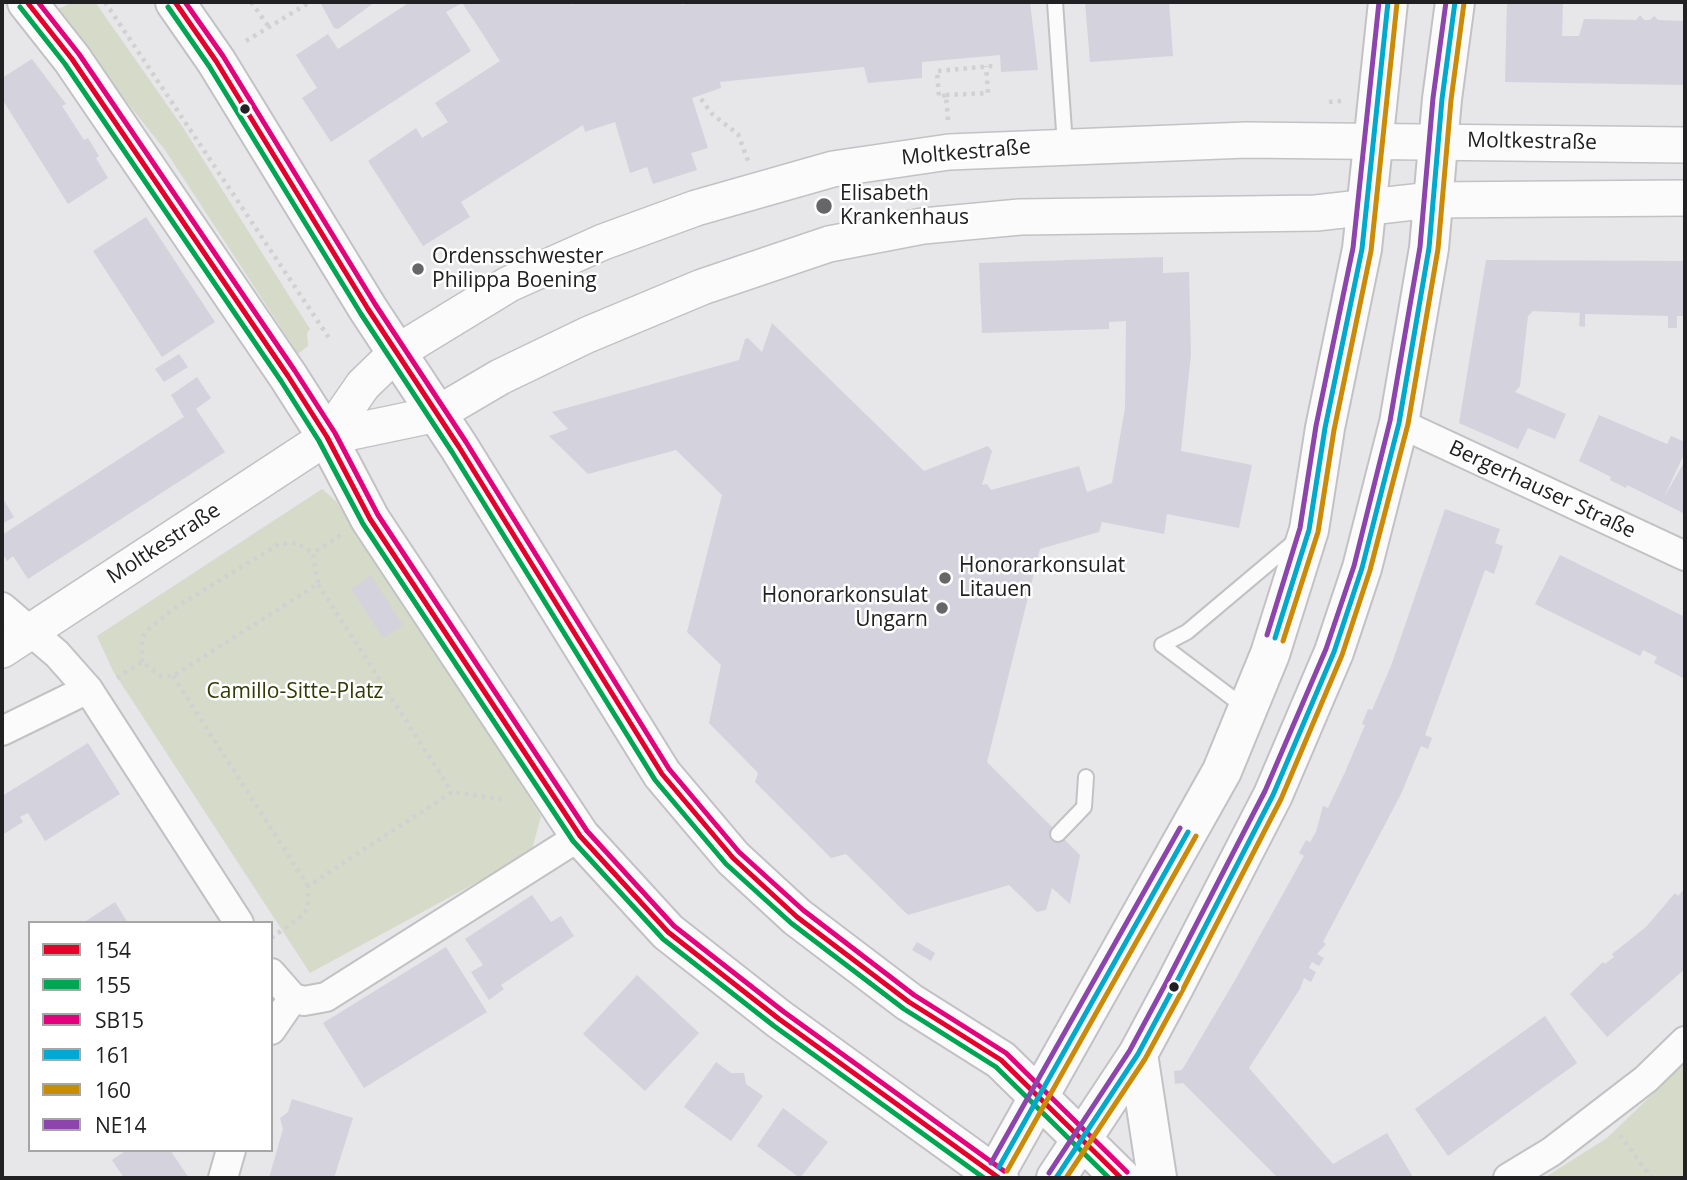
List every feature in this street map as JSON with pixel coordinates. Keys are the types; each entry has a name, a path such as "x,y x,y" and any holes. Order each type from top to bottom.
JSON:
{"main road":[{"path":"27,2 72,59 327,437 370,519 580,836 668,932 779,1019 996,1177 1038,1095 1222,771 1270,654 1309,530 1325,428 1368,205 1388,2"},
{"path":"175,2 216,61 396,353 662,774 733,858 807,925 909,1002 1002,1060 1121,1178"},
{"path":"1056,1178 1138,1054 1273,795 1329,664 1362,568 1399,423 1429,248 1438,140 1455,2"},
{"path":"1138,1054 1157,1178"}],"street":[{"name":"Moltkestraße","path":"327,437 363,385 396,353 509,284 603,242 696,208 833,169 949,152 1066,145 1374,139 1685,145"},
{"name":"Moltkestraße","path":"2,650 327,437 437,414 500,377 587,335 702,287 829,244 923,226 1020,217 1316,213 1368,205 1432,200 1685,198"},
{"name":"Bergerhauser Straße","path":"1399,423 1685,556"},
{"path":"2,607 32,631 88,689 238,921"},
{"path":"2,731 88,689"},
{"path":"273,975 293,998 304,1001 326,997 580,836"},
{"path":"273,1027 293,998"},
{"path":"1508,1178 1551,1152 1646,1079 1685,1041"},
{"path":"223,1178 230,1152"}],"lane":[{"path":"1055,2 1066,145"},
{"path":"1247,709 1162,645 1187,632 1309,530"},
{"path":"1058,834 1084,807 1086,777"}],"path":[{"path":"105,2 329,338"},
{"path":"251,2 269,27"},
{"path":"216,61 310,2"},
{"path":"986,66 988,93 939,97 937,71 986,66 993,66"},
{"path":"946,95 948,128"},
{"path":"701,99 713,115 738,134 750,165"},
{"path":"313,553 351,529"},
{"path":"142,662 142,641 146,631 173,609 279,544 296,543 313,553"},
{"path":"313,553 318,584 452,792"},
{"path":"142,662 161,676 173,676 318,584"},
{"path":"88,689 109,682 142,662"},
{"path":"173,676 308,886 308,908 302,916 273,937"},
{"path":"308,886 452,792 501,799"},
{"path":"1604,1111 1652,1178"}],"green space":[{"path":"73,2 95,2 182,126 310,329 307,333 308,346 298,354 165,150 54,11"},
{"name":"Camillo-Sitte-Platz","path":"322,489 336,501 400,593 541,816 531,853 310,973 113,671 97,636"},
{"path":"1685,1063 1685,1178 1544,1178 1607,1138"}],"building":[{"path":"320,2 375,2 338,29 334,28"},
{"path":"410,2 569,2 571,5 576,2 681,2 682,5 693,2 1030,2 1038,70 1001,72 1000,55 922,62 922,78 868,83 864,67 720,82 721,88 692,98 708,148 691,153 697,170 653,184 647,167 630,173 615,122 585,132 583,125 461,202 470,217 423,246 368,161 416,128 422,138 448,122 435,103 500,61 475,22 462,3 446,12 471,51 331,142 302,98 317,88 296,55 328,34 338,49"},
{"path":"1085,2 1169,2 1173,56 1090,62"},
{"path":"1507,2 1563,2 1562,36 1579,36 1584,19 1636,20 1640,15 1644,20 1650,20 1654,16 1658,20 1685,21 1685,85 1505,82"},
{"path":"32,59 66,104 62,106 84,140 88,138 108,178 68,204 2,99 2,78"},
{"path":"146,217 215,322 162,357 93,251"},
{"path":"1163,257 1163,273 1189,272 1191,354 1181,451 1252,465 1239,528 1167,514 1164,534 1102,522 1099,532 1040,549 987,762 1080,855 1070,904 1052,888 1046,910 1037,912 1009,885 908,915 846,854 831,858 755,782 758,773 709,723 721,665 687,632 722,495 676,450 588,474 549,436 568,429 552,412 739,360 745,339 748,338 762,352 772,323 924,471 988,446 992,451 982,485 987,484 991,490 1079,466 1087,492 1112,483 1125,408 1126,321 1109,322 1109,329 982,333 979,263"},
{"path":"1486,260 1685,261 1685,316 1677,316 1677,328 1668,328 1668,316 1585,314 1585,327 1579,326 1580,313 1533,311 1528,316 1520,386 1515,392 1566,414 1555,439 1528,428 1518,449 1459,423"},
{"path":"179,354 188,367 164,382 155,369"},
{"path":"197,377 211,398 196,409 225,452 28,579 13,556 7,561 2,552 2,535 184,417 171,395"},
{"path":"1599,415 1667,444 1671,436 1685,442 1685,452 1664,497 1685,461 1685,514 1627,485 1626,488 1610,480 1611,477 1579,461"},
{"path":"2,497 14,517 2,524"},
{"path":"1445,509 1500,529 1495,543 1503,546 1494,574 1485,570 1425,735 1432,738 1428,749 1421,746 1401,794 1323,942 1326,944 1317,954 1324,958 1319,966 1312,962 1309,968 1316,972 1311,982 1304,978 1300,989 1249,1068 1333,1164 1387,1133 1413,1177 1278,1178 1183,1083 1175,1084 1174,1071 1182,1070 1234,982 1304,856 1299,853 1306,840 1310,842 1316,832 1323,806 1328,808 1365,725 1362,724 1368,709 1372,710 1391,666"},
{"path":"1560,555 1685,617 1685,679 1654,663 1657,657 1643,650 1640,656 1535,604"},
{"path":"371,576 403,625 383,638 351,589"},
{"path":"88,743 120,794 45,841 28,813 20,817 23,822 2,835 2,796"},
{"path":"1685,888 1685,969 1607,1037 1570,994 1603,962 1605,964 1614,957 1612,954 1646,927 1675,893 1678,896"},
{"path":"532,895 551,922 561,916 574,936 501,985 504,989 489,1000 471,972 483,965 465,939"},
{"path":"115,902 127,921 86,921"},
{"path":"917,942 935,953 931,961 912,950"},
{"path":"446,947 487,1012 364,1088 323,1023"},
{"path":"637,975 699,1033 645,1091 583,1034"},
{"path":"1545,1016 1577,1063 1448,1156 1415,1109"},
{"path":"716,1062 731,1073 744,1073 746,1084 763,1096 731,1141 684,1107"},
{"path":"292,1099 353,1118 334,1178 269,1178 283,1129 280,1118 288,1112"},
{"path":"783,1108 828,1142 800,1178 757,1146"},
{"path":"124,1152 171,1152 189,1178 124,1178 112,1160"}],"transit line":[{"name":"154","path":"27,2 72,59 288,376 327,437 370,519 580,836 668,932 779,1019 999,1178"},
{"name":"SB15","path":"38,2 79,54 295,371 335,433 378,515 587,831 674,926 784,1012 1004,1171"},
{"name":"154","path":"175,2 216,61 368,309 459,447 662,774 733,858 797,917 909,1002 1001,1060 1121,1178"},
{"name":"SB15","path":"185,2 223,56 375,304 466,442 669,769 739,852 803,910 914,995 1006,1053 1127,1172"},
{"name":"NE14","path":"1267,635 1300,528 1316,426 1353,248 1379,2"},
{"name":"161","path":"1275,638 1309,530 1325,428 1362,249 1388,2"},
{"name":"NE14","path":"1049,1173 1130,1050 1166,983 1265,791 1326,649 1354,566 1390,421 1420,247 1433,98 1446,2"},
{"name":"161","path":"1056,1178 1138,1054 1174,987 1273,795 1334,652 1362,568 1399,423 1429,248 1442,99 1455,2"},
{"name":"160","path":"1283,641 1318,532 1334,430 1371,251 1397,3"},
{"name":"160","path":"1066,1178 1145,1059 1182,991 1281,799 1342,655 1370,570 1408,424 1438,249 1451,100 1464,3"},
{"name":"155","path":"20,7 65,64 281,381 319,441 363,524 573,841 663,939 774,1026 984,1178"},
{"name":"155","path":"168,7 209,66 361,314 452,452 655,780 726,864 791,923 904,1009 996,1067 1109,1178"},
{"name":"NE14","path":"991,1163 1180,828"},
{"name":"161","path":"999,1167 1188,832"},
{"name":"160","path":"1007,1171 1196,836"}],"place":[{"name":"Elisabeth Krankenhaus","path":"824,206"},
{"name":"Ordensschwester Philippa Boening","path":"418,269"},
{"name":"Honorarkonsulat Litauen","path":"945,578"},
{"name":"Honorarkonsulat Ungarn","path":"942,608"}]}
